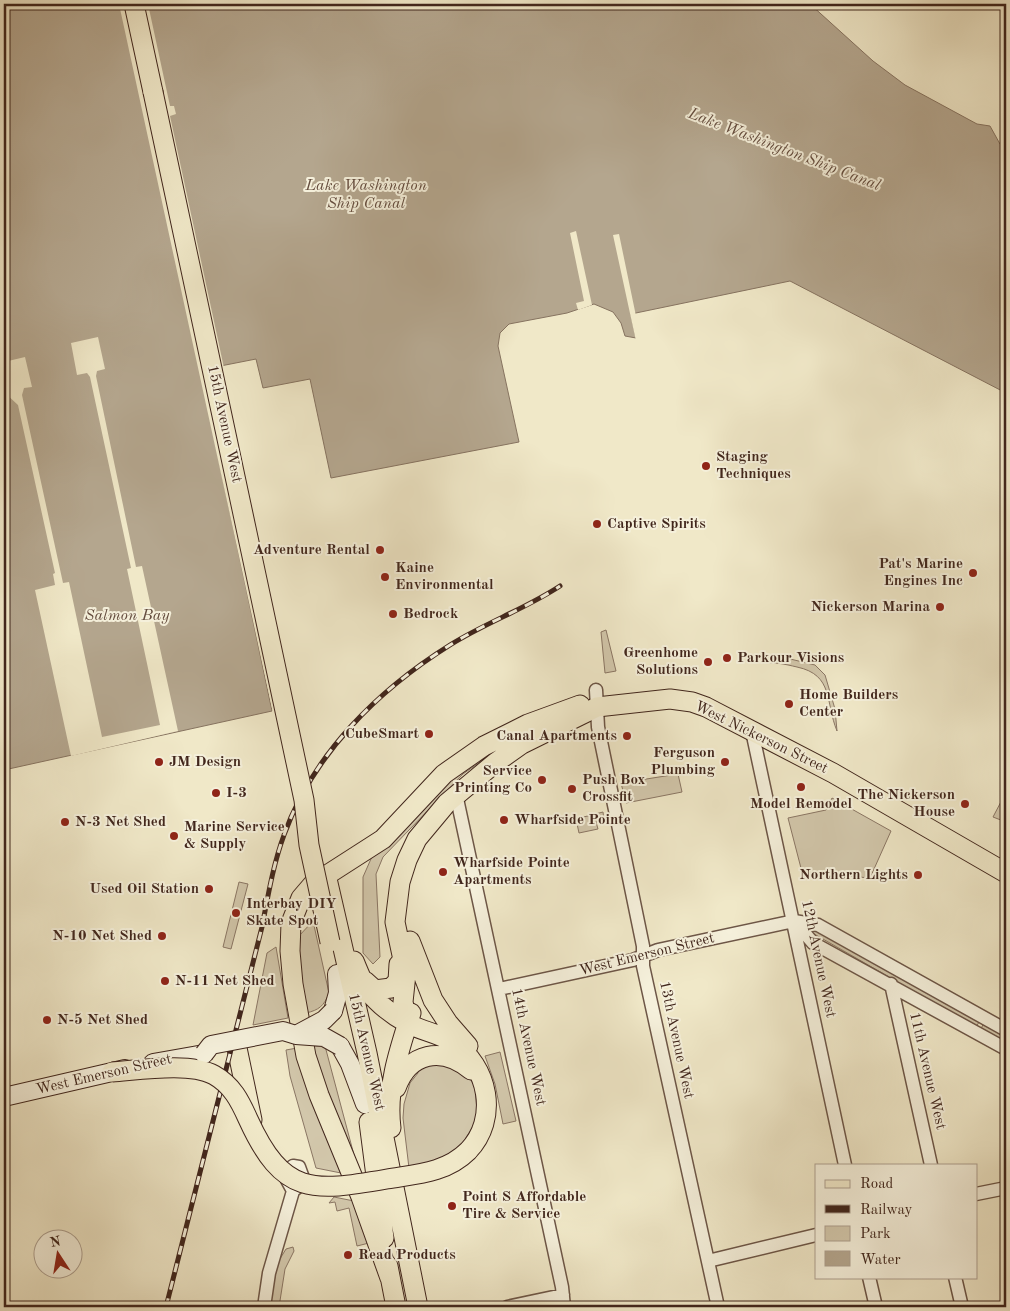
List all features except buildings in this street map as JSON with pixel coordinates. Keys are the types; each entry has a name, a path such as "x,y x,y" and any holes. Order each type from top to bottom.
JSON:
{"main road":[{"name":"15th Avenue West","path":"134,4 304,800 309,845 339,941 337,974 365,1104 390,1278 396,1307"},
{"name":"West Nickerson Street","path":"404,943 398,896 404,865 417,839 456,794 495,763 522,744 597,698 692,702 706,707 833,773 1006,873"},
{"path":"390,1278 361,1197 319,1095 306,1056 293,984 290,923 301,898 313,884 383,839 444,774 484,746 528,724 597,698"},
{"name":"15th Avenue West","path":"304,800 319,843 339,941 369,1062 418,1307"},
{"path":"339,941 377,1000 408,1024 440,1036 458,1046 475,1066 484,1084"},
{"path":"359,974 375,990 391,988 399,976 404,943"},
{"path":"402,1234 391,1122 391,1102 396,1063 408,1024 415,990 404,943"},
{"path":"112,1072 188,1068 212,1074 225,1082 236,1094 256,1136 270,1158 282,1170 305,1183 322,1187 339,1187 432,1172 454,1163 468,1152 481,1134 486,1118 487,1100 482,1072 473,1054 441,1014 404,943"},
{"name":"West Emerson Street","path":"296,1035 324,1020 333,1011 338,993 337,974"},
{"name":"West Emerson Street","path":"204,1054 211,1045 245,1037 284,1030 296,1035"},
{"name":"West Emerson Street","path":"7,1097 112,1072 296,1035 324,1036 340,1046 350,1064 365,1104"},
{"path":"237,1048 256,1136"},
{"path":"391,1102 400,1077 405,1070 417,1060 430,1056 443,1055 456,1059 471,1070 484,1084"}],"street":[{"name":"13th Avenue West","path":"597,698 598,727 644,946 643,966 718,1307"},
{"name":"12th Avenue West","path":"752,731 845,1164"},
{"name":"14th Avenue West","path":"456,794 499,989 563,1301"},
{"name":"West Emerson Street","path":"499,989 633,960 658,950 794,921 818,924 1006,1030"},
{"path":"794,921 813,943 891,984 1006,1049"},
{"name":"11th Avenue West","path":"891,984 931,1164"},
{"path":"978,1194 1006,1188"},
{"path":"264,1307 269,1273 294,1191"},
{"path":"708,1261 815,1235"},
{"path":"869,1278 876,1307"},
{"path":"956,1278 962,1307"},
{"path":"507,1307 563,1301"}],"green space":[{"path":"606,630 616,671 605,673 601,632"},
{"path":"768,657 782,657 815,665 825,675 835,709 837,731 826,691 823,683 817,676 797,667 762,663 762,660"},
{"path":"510,741 463,774 383,857 376,874 380,957 373,964 363,953 363,877 374,852 443,782"},
{"path":"678,774 682,792 626,803 621,783"},
{"path":"1004,796 1006,796 1006,822 993,817"},
{"path":"832,798 891,831 870,878 802,872 788,818 826,810"},
{"path":"603,812 604,820 596,822 598,829 579,833 576,819"},
{"name":"Interbay DIY Skate Spot","path":"239,882 248,884 231,949 223,947"},
{"path":"313,921 329,993 320,1007 306,1013 301,1004 298,937"},
{"path":"814,930 861,952 981,1019 976,1027 809,931"},
{"path":"276,947 288,1018 253,1025 267,953"},
{"path":"984,1022 1006,1035 1006,1043 981,1029"},
{"path":"312,1046 325,1046 358,1170 323,1087"},
{"path":"297,1048 346,1174 316,1168 290,1076 286,1050"},
{"path":"500,1052 516,1121 503,1124 495,1084 485,1056"},
{"path":"440,1061 469,1077 475,1087 477,1111 474,1125 460,1147 438,1162 409,1168 403,1118 404,1104 410,1083 418,1073 418,1065"},
{"path":"334,1197 354,1201 369,1243 357,1246 349,1208 337,1211 335,1202 329,1203"},
{"path":"293,1247 294,1251 285,1269 279,1307 269,1307 278,1262 286,1249"}],"water":[{"name":"Lake Washington Ship Canal","path":"4,4 810,4 873,61 905,85 977,124 990,126 1000,144 1006,149 1006,393 790,281 631,314 636,338 625,336 621,323 613,312 594,304 567,313 509,324 500,333 498,346 519,442 331,478 310,379 263,388 256,359 200,370 272,711 4,770"}],"pier":[{"path":"119,4 148,4 170,106 174,106 176,114 170,116 224,368 202,372 275,710 273,713"},
{"path":"576,231 592,305 578,310 576,303 584,301 570,233"},
{"path":"619,234 636,316 633,316 638,338 636,341 613,235"},
{"path":"98,337 105,369 97,371 96,376 136,567 142,566 178,731 71,756 35,590 55,585 53,574 55,573 18,405 4,392 4,362 25,357 32,387 24,388 22,395 63,583 69,582 102,737 160,725 127,569 131,568 90,377 87,373 77,375 71,343"}],"railway":[{"path":"166,1307 262,927 280,846 297,805 312,777 351,726 398,682 450,645 560,586"}],"place":[{"name":"Staging Techniques","path":"706,466"},
{"name":"Captive Spirits","path":"597,524"},
{"name":"Adventure Rental","path":"380,550"},
{"name":"Pat's Marine Engines Inc","path":"973,573"},
{"name":"Kaine Environmental","path":"385,577"},
{"name":"Nickerson Marina","path":"940,607"},
{"name":"Bedrock","path":"393,614"},
{"name":"Parkour Visions","path":"727,658"},
{"name":"Greenhome Solutions","path":"708,662"},
{"name":"Home Builders Center","path":"789,704"},
{"name":"CubeSmart","path":"429,734"},
{"name":"Canal Apartments","path":"627,736"},
{"name":"JM Design","path":"159,762"},
{"name":"Ferguson Plumbing","path":"725,762"},
{"name":"Service Printing Co","path":"542,780"},
{"name":"Model Remodel","path":"801,787"},
{"name":"Push Box Crossfit","path":"572,789"},
{"name":"I-3","path":"216,793"},
{"name":"The Nickerson House","path":"965,804"},
{"name":"Wharfside Pointe","path":"504,820"},
{"name":"N-3 Net Shed","path":"65,822"},
{"name":"Marine Service & Supply","path":"174,836"},
{"name":"Wharfside Pointe Apartments","path":"443,872"},
{"name":"Northern Lights","path":"918,875"},
{"name":"Used Oil Station","path":"209,889"},
{"name":"Interbay DIY Skate Spot","path":"236,913"},
{"name":"N-10 Net Shed","path":"162,936"},
{"name":"N-11 Net Shed","path":"165,981"},
{"name":"N-5 Net Shed","path":"47,1020"},
{"name":"Point S Affordable Tire & Service","path":"452,1206"},
{"name":"Read Products","path":"348,1255"}],"water label":[{"name":"Salmon Bay","path":"127,616"}]}
